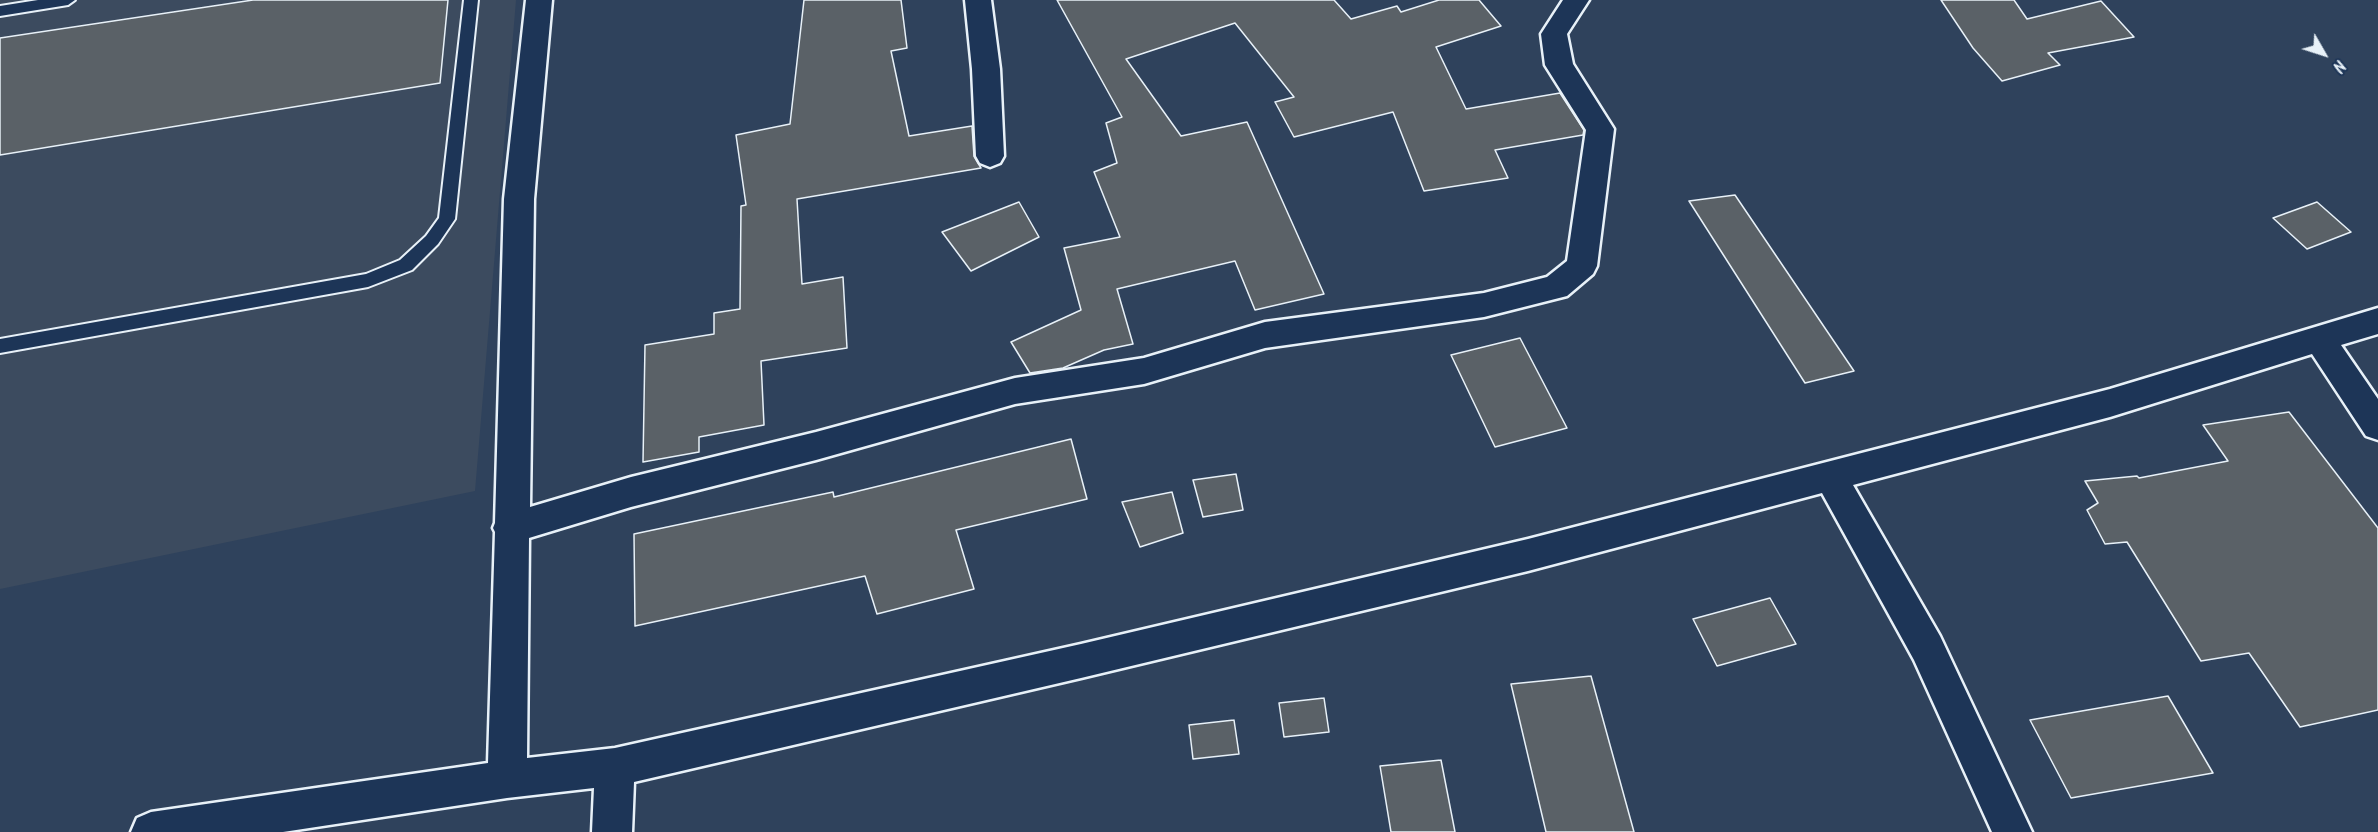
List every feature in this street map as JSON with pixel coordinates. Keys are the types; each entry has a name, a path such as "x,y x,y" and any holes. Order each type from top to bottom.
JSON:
{"street":[{"path":"507,779 510,528 519,199 539,0"},
{"path":"978,0 986,69 990,156"},
{"path":"510,528 631,492 816,446 1014,391 1144,371 1265,335 1484,305 1556,287 1582,266 1600,129 1559,65 1554,33 1573,1"},
{"path":"151,832 507,779 615,767 1081,661 1528,555 2110,403 2378,321"},
{"path":"2319,338 2378,426"},
{"path":"1830,476 1927,648 2012,832"},
{"path":"612,832 615,767"}],"lane":[{"path":"0,11 69,0"},
{"path":"0,346 368,280 406,265 432,240 447,219 471,0"}],"shaded area":[{"path":"0,0 516,0 475,491 0,589"}],"building":[{"path":"253,0 448,0 440,83 0,155 0,38"},
{"path":"804,0 901,0 907,48 891,51 909,136 972,126 974,156 981,168 797,199 802,284 843,277 847,348 761,361 764,425 699,437 699,452 643,462 645,345 714,334 714,313 740,309 741,206 746,205 736,135 790,124"},
{"path":"1057,0 1334,0 1351,19 1397,6 1401,12 1439,0 1479,0 1501,26 1436,47 1466,109 1560,93 1584,130 1583,135 1495,150 1508,178 1424,191 1393,112 1294,137 1275,102 1294,97 1235,23 1126,59 1181,136 1247,122 1324,294 1255,310 1235,261 1117,289 1133,344 1104,350 1063,368 1030,373 1011,342 1081,310 1064,248 1120,237 1094,172 1117,163 1106,123 1122,117"},
{"path":"1941,0 2014,0 2027,19 2101,1 2134,37 2048,53 2060,65 2002,81 1973,48"},
{"path":"1735,195 1854,371 1805,383 1689,201"},
{"path":"1019,202 1039,237 971,271 942,232"},
{"path":"2317,202 2351,232 2307,249 2273,218"},
{"path":"1520,338 1567,428 1495,447 1451,355"},
{"path":"2289,412 2378,528 2378,710 2300,727 2249,653 2201,661 2127,542 2105,544 2087,510 2098,503 2085,481 2137,476 2139,478 2228,461 2203,425"},
{"path":"1071,439 1087,499 956,530 974,589 877,614 865,576 635,626 634,534 833,492 834,497"},
{"path":"1236,474 1243,510 1203,517 1193,480"},
{"path":"1172,492 1183,533 1140,547 1122,502"},
{"path":"1770,598 1796,644 1717,666 1693,619"},
{"path":"1591,676 1634,832 1546,832 1511,684"},
{"path":"2168,696 2213,773 2071,798 2030,720"},
{"path":"1324,698 1329,732 1284,737 1279,703"},
{"path":"1234,720 1239,754 1193,759 1189,725"},
{"path":"1441,760 1455,832 1391,832 1380,766"}]}
